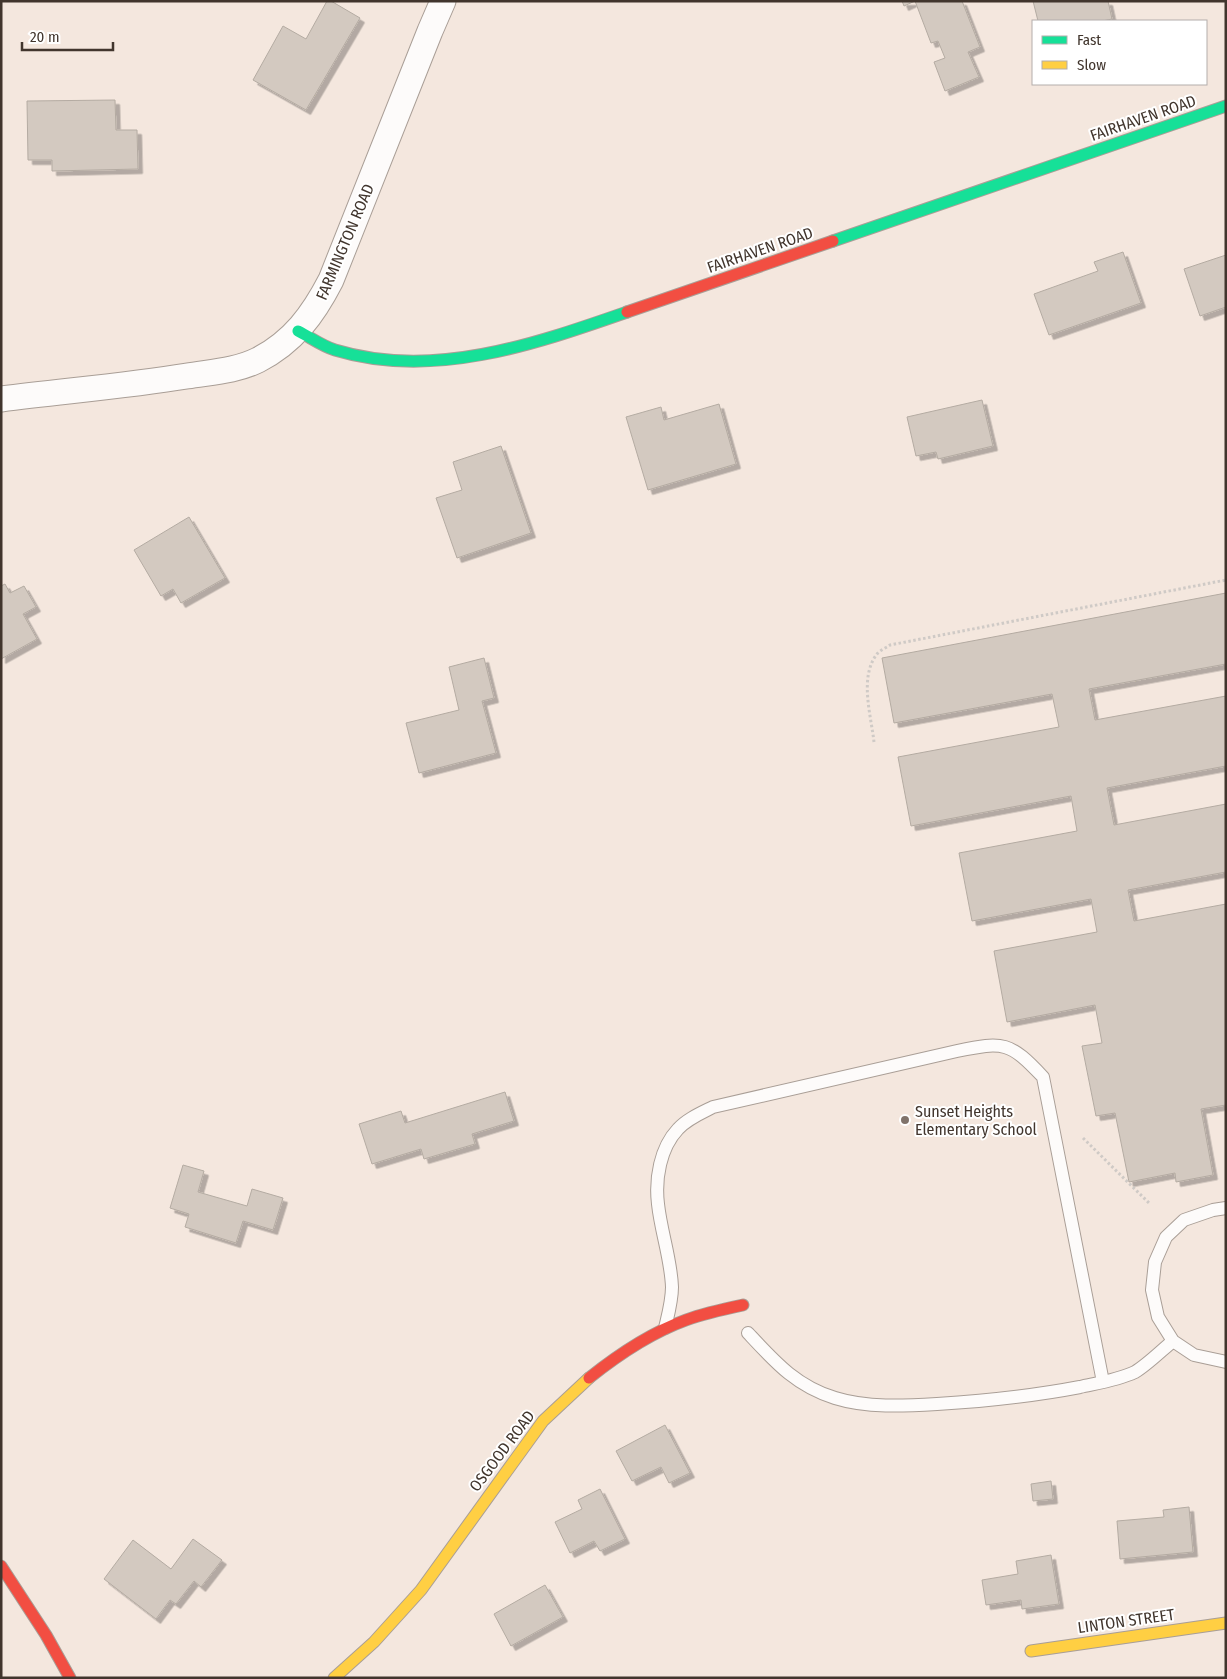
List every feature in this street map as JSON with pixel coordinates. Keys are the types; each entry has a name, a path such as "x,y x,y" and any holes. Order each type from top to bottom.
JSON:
{"street":[{"name":"FARMINGTON ROAD","path":"1,399 160,381 231,369 257,360 298,331 318,306 331,280 430,30 444,1"},
{"name":"FAIRHAVEN ROAD","path":"298,331 335,350 401,360 439,362 520,347 564,334 1226,106"},
{"name":"OSGOOD ROAD","path":"334,1678 374,1642 421,1590 543,1421 565,1399 617,1356 665,1329 706,1313 743,1305"},
{"path":"1,1566 46,1635 70,1678"},
{"name":"LINTON STREET","path":"1031,1651 1226,1623"}],"lane":[{"path":"665,1329 672,1288 670,1264 658,1204 657,1184 660,1161 667,1143 678,1128 695,1116 713,1107 985,1045 1004,1046 1024,1056 1043,1077 1103,1382"},
{"path":"1226,1208 1213,1210 1184,1220 1166,1237 1155,1262 1152,1290 1158,1317 1173,1340 1194,1355 1226,1362"},
{"path":"748,1334 782,1370 806,1386 835,1398 868,1405 906,1406 965,1403 1051,1392 1103,1382 1136,1371 1173,1340"}],"path":[{"path":"874,742 867,686 870,668 877,653 890,645 1226,580"},
{"path":"1083,1138 1149,1203"}],"building":[{"path":"327,1 331,1 360,18 306,110 253,80 283,26 306,39"},
{"path":"902,1 915,1 904,6"},
{"path":"915,1 962,1 980,47 968,52 979,77 945,91 934,62 945,58 938,41 931,43"},
{"path":"1033,1 1108,1 1112,19 1107,20 1038,20"},
{"path":"115,100 116,130 137,130 138,169 52,171 52,160 28,160 27,101"},
{"path":"1123,252 1141,303 1049,335 1034,294 1098,271 1094,262"},
{"path":"1226,255 1226,307 1200,316 1184,269"},
{"path":"982,400 993,446 938,459 936,452 916,456 907,417"},
{"path":"719,404 736,464 648,490 626,417 661,407 664,420"},
{"path":"501,446 531,533 457,558 436,498 462,490 453,462"},
{"path":"189,517 225,578 181,603 173,589 161,596 134,550"},
{"path":"5,584 10,593 24,586 36,607 23,614 37,639 1,659 1,586"},
{"path":"1226,593 1226,664 1089,689 1095,720 1226,696 1226,766 1107,788 1114,825 1226,804 1226,872 1128,890 1134,921 1226,904 1226,1105 1201,1109 1213,1175 1176,1182 1175,1173 1129,1182 1115,1113 1096,1116 1082,1046 1102,1043 1095,1005 1007,1022 994,951 1097,932 1091,899 972,921 959,853 1077,831 1071,796 911,826 898,757 1059,727 1052,694 894,723 882,658"},
{"path":"484,658 494,698 482,701 496,753 419,773 406,723 459,710 449,667"},
{"path":"505,1092 514,1121 472,1134 475,1144 424,1159 421,1149 372,1164 359,1124 401,1111 405,1123"},
{"path":"183,1165 204,1171 198,1192 247,1206 252,1189 283,1198 273,1230 243,1221 236,1243 185,1227 189,1214 170,1208"},
{"path":"665,1425 690,1473 669,1483 661,1467 632,1481 616,1451"},
{"path":"1051,1481 1053,1499 1033,1501 1031,1484"},
{"path":"600,1489 625,1539 600,1551 594,1541 570,1553 555,1522 582,1509 578,1500"},
{"path":"1189,1507 1193,1552 1120,1559 1117,1521 1164,1517 1163,1510"},
{"path":"193,1539 222,1560 201,1587 194,1581 176,1604 170,1600 156,1619 104,1579 133,1540 171,1569"},
{"path":"1051,1555 1059,1604 1022,1609 1021,1600 986,1605 982,1580 1018,1574 1016,1561"},
{"path":"545,1585 563,1617 511,1646 494,1614"}],"traffic: fast":[{"path":"833,241 1226,106"},
{"path":"298,331 335,350 372,358 409,361 446,360 520,346 627,312"}],"traffic: slow":[{"path":"334,1678 374,1642 421,1590 543,1421 589,1378"},
{"path":"1031,1651 1226,1623"}],"traffic: jam":[{"path":"627,312 833,241"},
{"path":"589,1378 623,1353 660,1331 700,1315 743,1305"},
{"path":"1,1566 46,1635 70,1678"}],"place":[{"name":"Sunset Heights Elementary School","path":"905,1120"}]}
